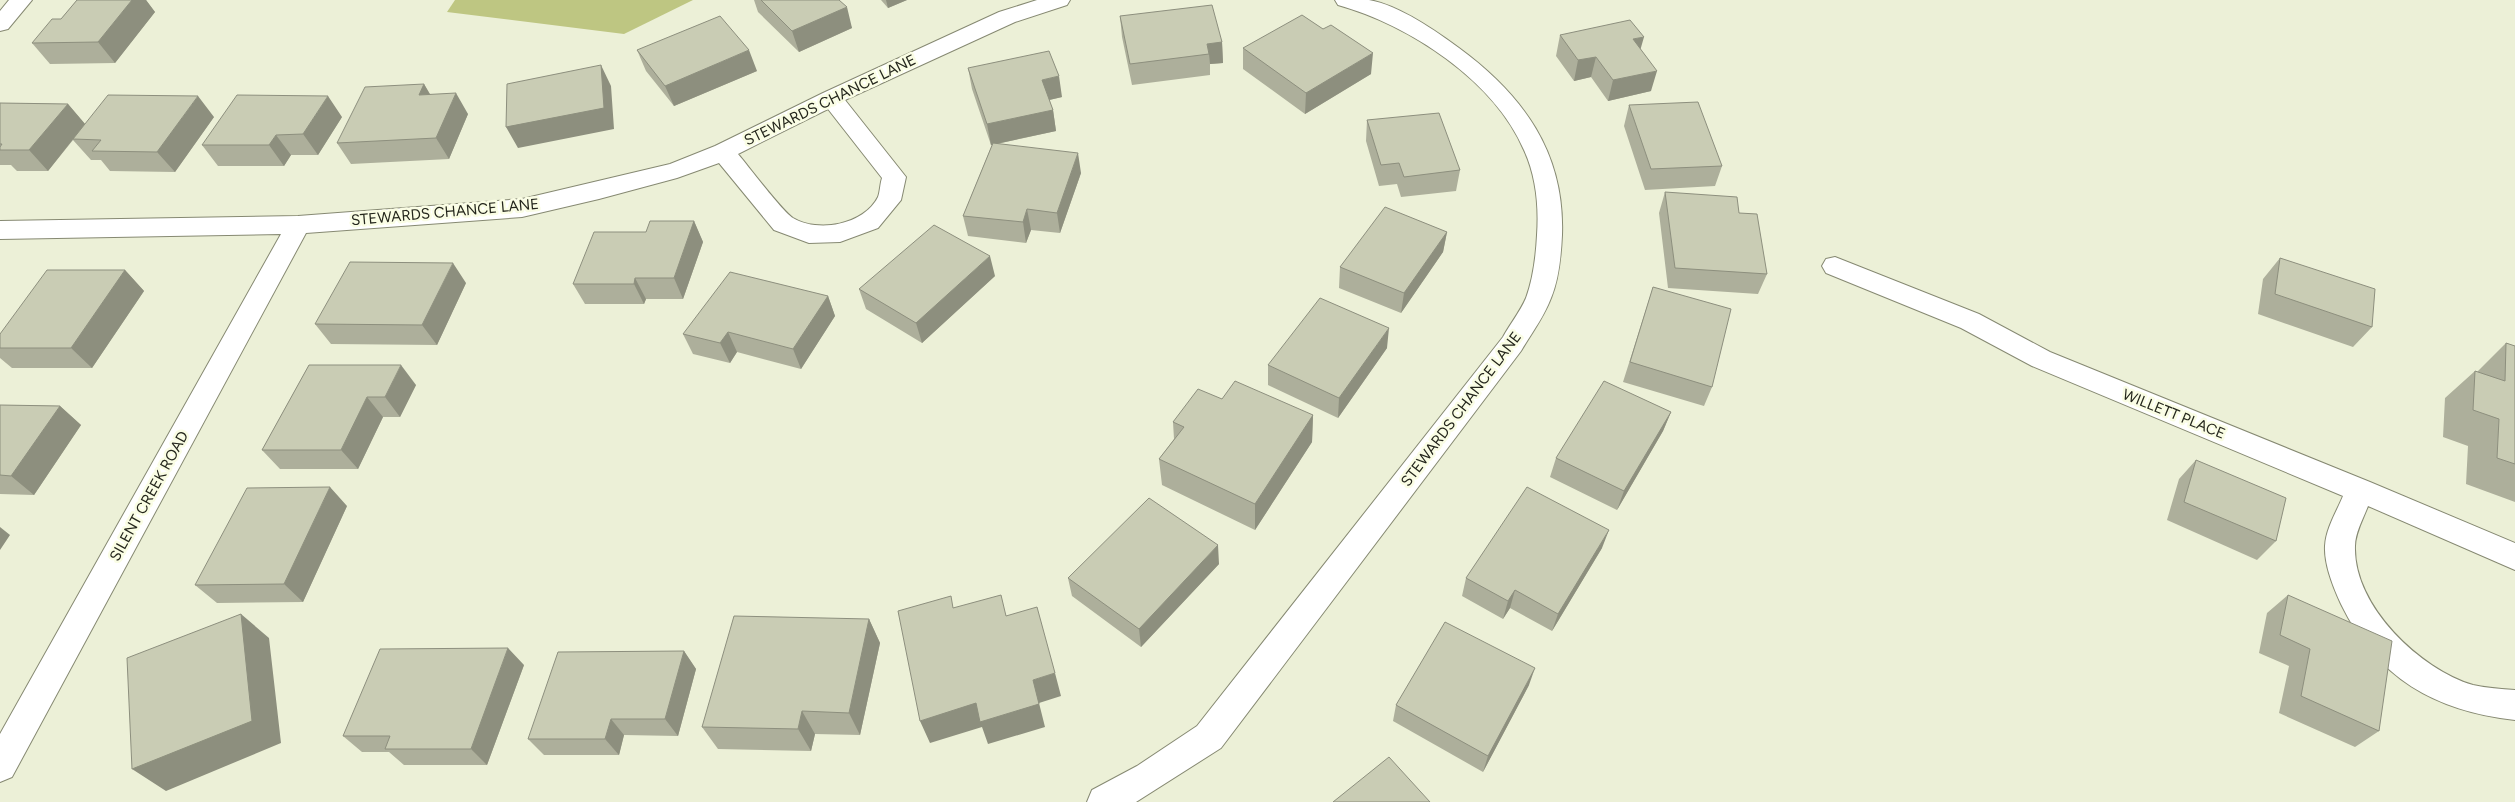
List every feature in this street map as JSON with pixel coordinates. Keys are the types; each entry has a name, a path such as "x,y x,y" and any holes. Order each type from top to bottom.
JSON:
{"street":[{"path":"0,24 21,0"},
{"name":"STEWARDS CHANCE LANE","path":"0,230 298,226 522,208 599,191 677,170 723,152 831,98 1007,17 1059,0"},
{"name":"STEWARDS CHANCE LANE","path":"1104,802 1149,777 1209,737 1512,344 1540,293 1550,250 1550,206 1544,170 1527,128 1499,93 1461,59 1410,25 1366,5 1346,0"},
{"path":"723,152 783,224 809,234 840,233 869,222 890,200 894,177 831,98"},
{"name":"SILENT CREEK ROAD","path":"0,766 298,226"},
{"name":"WILLETT PLACE","path":"1835,266 1970,321 2041,359 2360,490 2515,557"},
{"path":"2360,490 2340,545 2350,593 2369,626 2402,660 2436,684 2468,698 2515,705"}],"green space":[{"path":"455,0 693,0 624,34 447,12"}],"building":[{"path":"77,0 132,0 98,42 32,43 52,19 61,19"},
{"path":"761,0 839,0 847,7 792,31"},
{"path":"1212,5 1222,42 1207,44 1209,54 1130,64 1120,16"},
{"path":"1302,15 1323,29 1331,25 1373,53 1306,93 1243,48"},
{"path":"720,16 749,50 665,86 637,50"},
{"path":"1630,20 1644,37 1633,39 1657,71 1613,80 1596,57 1578,60 1560,35"},
{"path":"1049,51 1059,76 1042,80 1053,110 987,124 968,68"},
{"path":"601,65 604,108 506,127 507,84"},
{"path":"424,84 419,95 456,93 436,138 337,143 365,87"},
{"path":"108,95 198,96 157,152 92,151 101,140 73,139"},
{"path":"237,95 328,96 303,134 276,135 269,145 202,145"},
{"path":"1698,102 1722,166 1651,169 1629,105"},
{"path":"0,103 68,104 29,150 0,150 2,144 0,144"},
{"path":"1439,113 1460,170 1404,177 1399,163 1381,165 1367,120"},
{"path":"993,143 1078,153 1057,213 1027,209 1023,222 963,216"},
{"path":"1665,192 1737,197 1739,213 1757,214 1767,274 1675,268"},
{"path":"1385,207 1447,232 1404,293 1340,267"},
{"path":"650,221 694,221 674,278 635,278 634,284 573,284 594,232 646,232"},
{"path":"934,225 990,256 916,323 859,289"},
{"path":"2280,258 2375,289 2372,327 2275,294"},
{"path":"350,262 453,263 422,325 315,324"},
{"path":"47,270 125,270 71,348 0,348 0,334"},
{"path":"730,272 828,296 793,349 728,332 720,343 683,334"},
{"path":"1653,287 1731,309 1712,387 1630,362"},
{"path":"1320,298 1389,328 1339,398 1268,365"},
{"path":"2506,343 2515,346 2515,464 2497,458 2499,419 2473,410 2475,371 2505,381"},
{"path":"309,365 401,365 385,397 367,397 341,450 262,450"},
{"path":"1235,381 1313,415 1255,504 1159,459 1184,427 1173,422 1198,389 1222,399"},
{"path":"1604,381 1671,412 1624,491 1556,458"},
{"path":"0,405 60,406 11,476 0,475"},
{"path":"2196,460 2286,498 2276,541 2184,502"},
{"path":"330,487 284,584 195,585 247,488"},
{"path":"1527,487 1609,530 1558,614 1515,590 1508,601 1466,578"},
{"path":"1149,498 1218,545 1139,629 1068,578"},
{"path":"1001,595 1006,616 1037,607 1055,673 1033,680 1039,704 980,722 976,703 920,721 898,611 951,596 953,608"},
{"path":"2288,595 2392,641 2379,731 2301,696 2310,649 2280,635"},
{"path":"241,614 252,721 132,769 127,658"},
{"path":"734,616 869,619 849,713 802,711 798,729 702,727"},
{"path":"1445,622 1535,668 1488,756 1396,705"},
{"path":"508,648 471,749 385,749 390,736 343,736 380,649"},
{"path":"684,651 665,719 611,719 605,739 528,739 558,652"},
{"path":"1389,757 1430,802 1333,802"}]}
